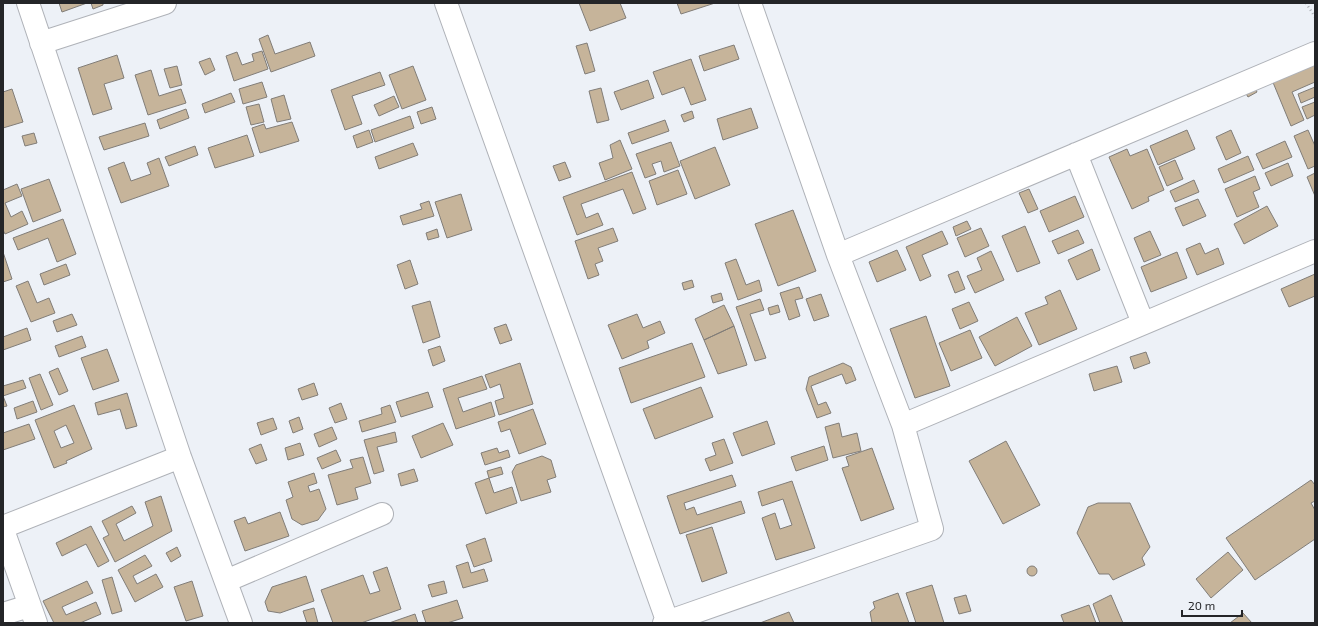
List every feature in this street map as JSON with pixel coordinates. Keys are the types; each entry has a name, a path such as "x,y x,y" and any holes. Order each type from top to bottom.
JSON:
{"street":[{"path":"28,3 180,457 241,623"},
{"path":"41,43 165,3"},
{"path":"446,3 667,623 932,529 903,425 838,255 750,3"},
{"path":"838,255 1315,53"},
{"path":"1076,154 1143,323"},
{"path":"903,425 1315,251"},
{"path":"3,614 32,615 3,529 180,457"},
{"path":"226,581 382,514"}],"path":[{"path":"1306,3 1315,16"}],"building":[{"path":"59,3 87,3 62,12"},
{"path":"91,3 103,3 103,5 93,9"},
{"path":"579,3 620,3 626,18 590,31"},
{"path":"677,3 715,3 681,14"},
{"path":"268,35 275,54 310,42 315,56 271,72 259,39"},
{"path":"587,43 595,71 585,74 576,46"},
{"path":"734,45 739,59 704,71 699,56"},
{"path":"262,51 268,69 234,81 226,56 237,52 242,65 254,61 252,54"},
{"path":"117,55 124,78 104,84 112,109 93,115 78,68"},
{"path":"210,58 215,70 205,75 199,62"},
{"path":"691,59 706,100 691,105 684,87 662,95 653,72"},
{"path":"1315,62 1315,82 1292,92 1304,120 1291,126 1272,80"},
{"path":"177,66 182,85 170,88 164,69"},
{"path":"413,66 426,100 402,109 389,75"},
{"path":"151,70 159,96 181,89 186,103 148,115 135,75"},
{"path":"380,72 385,85 352,96 362,124 345,130 331,90"},
{"path":"648,80 654,98 621,110 614,92"},
{"path":"262,82 267,97 243,104 239,89"},
{"path":"1253,84 1257,92 1248,97 1244,90"},
{"path":"1315,87 1315,97 1301,103 1298,94"},
{"path":"601,88 609,120 597,123 589,91"},
{"path":"12,89 23,122 3,128 3,92"},
{"path":"231,93 235,102 205,113 202,104"},
{"path":"284,95 291,119 277,122 271,99"},
{"path":"394,96 399,107 379,116 374,105"},
{"path":"1315,102 1315,115 1307,119 1302,107"},
{"path":"259,104 264,122 251,125 246,107"},
{"path":"432,107 436,119 421,124 417,112"},
{"path":"751,108 758,128 723,140 717,119"},
{"path":"186,109 189,118 160,129 157,120"},
{"path":"692,111 694,118 684,122 681,115"},
{"path":"410,116 414,128 375,142 371,130"},
{"path":"665,120 669,131 632,144 628,133"},
{"path":"292,122 299,141 260,153 252,128 264,124 266,129"},
{"path":"145,123 149,136 104,150 99,137"},
{"path":"369,130 373,142 357,148 353,136"},
{"path":"1187,130 1195,149 1158,165 1150,146"},
{"path":"1231,130 1241,153 1226,160 1216,137"},
{"path":"1308,130 1315,146 1315,166 1308,169 1294,136"},
{"path":"34,133 37,143 25,146 22,136"},
{"path":"247,135 254,156 215,168 208,148"},
{"path":"620,140 632,169 605,180 599,163 613,158 610,145"},
{"path":"1285,141 1292,157 1263,169 1256,154"},
{"path":"671,142 680,166 664,172 661,161 652,164 656,174 645,178 636,154"},
{"path":"413,143 418,155 379,169 375,157"},
{"path":"195,146 198,155 169,166 165,157"},
{"path":"715,147 730,185 695,199 680,161"},
{"path":"1127,149 1130,156 1147,149 1164,190 1148,197 1149,201 1132,209 1109,157"},
{"path":"1248,156 1254,170 1224,183 1218,169"},
{"path":"159,158 169,186 121,203 108,168 124,162 131,181 151,174 147,163"},
{"path":"1175,160 1183,179 1167,186 1159,167"},
{"path":"565,162 571,177 559,181 553,166"},
{"path":"1288,163 1293,176 1271,186 1265,173"},
{"path":"678,170 687,194 657,205 649,181"},
{"path":"632,172 646,209 633,214 623,189 581,204 586,218 598,213 603,225 577,235 563,197"},
{"path":"1315,173 1315,196 1307,177"},
{"path":"1255,176 1260,189 1253,192 1259,207 1237,217 1225,189"},
{"path":"49,179 61,211 33,222 21,189"},
{"path":"1194,180 1199,192 1175,202 1170,191"},
{"path":"17,184 22,196 5,203 11,217 22,211 28,224 5,234 3,230 3,190"},
{"path":"1029,189 1038,209 1028,213 1019,193"},
{"path":"461,194 472,230 447,238 435,202"},
{"path":"1075,196 1084,217 1049,232 1040,211"},
{"path":"1198,199 1206,216 1183,226 1175,208"},
{"path":"429,201 434,216 403,225 400,216 422,209 420,204"},
{"path":"1267,206 1278,226 1244,244 1234,224"},
{"path":"793,210 816,271 778,286 755,224"},
{"path":"63,219 76,254 57,262 48,238 18,250 13,238"},
{"path":"967,221 971,229 956,236 953,227"},
{"path":"1025,226 1040,263 1017,272 1002,236"},
{"path":"613,228 618,241 598,248 603,261 595,264 599,275 588,279 575,241"},
{"path":"981,228 989,246 965,257 957,238"},
{"path":"437,229 439,237 428,240 426,233"},
{"path":"1078,230 1084,243 1058,254 1052,241"},
{"path":"942,231 948,244 922,255 931,276 920,281 906,247"},
{"path":"1150,231 1161,255 1144,262 1134,238"},
{"path":"1200,243 1205,254 1218,248 1224,264 1197,275 1186,249"},
{"path":"1092,249 1100,270 1077,280 1068,260"},
{"path":"897,250 906,270 877,282 869,262"},
{"path":"991,251 1004,280 975,293 967,276 982,270 977,258"},
{"path":"3,252 12,279 3,282"},
{"path":"1177,252 1187,278 1151,292 1141,267"},
{"path":"736,259 746,285 759,280 762,291 738,300 725,263"},
{"path":"410,260 418,284 405,289 397,265"},
{"path":"66,264 70,275 44,285 40,274"},
{"path":"958,271 965,289 955,293 948,275"},
{"path":"1315,274 1315,296 1289,307 1281,289"},
{"path":"692,280 694,287 684,290 682,283"},
{"path":"28,281 37,303 49,298 55,313 31,322 16,286"},
{"path":"799,287 803,298 795,300 800,316 789,320 780,293"},
{"path":"1060,290 1077,329 1039,345 1025,313 1048,304 1045,297"},
{"path":"721,293 723,300 713,303 711,296"},
{"path":"821,294 829,316 814,321 806,299"},
{"path":"760,299 764,310 750,314 766,358 755,361 736,307"},
{"path":"430,301 440,337 423,343 412,306"},
{"path":"969,302 978,321 960,329 952,309"},
{"path":"724,305 734,326 704,340 695,319"},
{"path":"778,305 780,312 770,315 768,308"},
{"path":"72,314 77,325 57,332 53,321"},
{"path":"637,314 643,328 660,321 665,333 647,341 649,348 622,359 608,325"},
{"path":"926,316 950,386 915,398 890,329"},
{"path":"1017,317 1032,346 995,366 979,337"},
{"path":"506,324 512,340 500,344 494,328"},
{"path":"734,326 747,365 718,374 704,340"},
{"path":"27,328 31,340 3,350 3,337"},
{"path":"970,330 982,358 951,371 939,343"},
{"path":"82,336 86,347 59,357 55,346"},
{"path":"692,343 705,377 631,403 619,368"},
{"path":"440,346 445,361 433,366 428,350"},
{"path":"107,349 119,381 93,390 81,358"},
{"path":"1146,352 1150,363 1134,369 1130,357"},
{"path":"520,363 533,404 499,415 495,401 504,398 500,384 490,388 485,375"},
{"path":"843,363 851,367 856,380 846,384 842,374 811,386 818,405 826,402 831,413 817,418 806,389 809,377"},
{"path":"1117,366 1122,382 1094,391 1089,374"},
{"path":"58,368 68,391 59,395 49,372"},
{"path":"40,374 53,405 41,410 29,378"},
{"path":"482,376 487,389 458,398 463,412 491,402 495,416 456,429 443,389"},
{"path":"23,380 26,388 3,396 3,386"},
{"path":"314,383 318,395 302,400 298,389"},
{"path":"701,387 713,417 655,439 643,409"},
{"path":"428,392 433,407 401,417 396,402"},
{"path":"127,393 137,426 126,429 120,409 98,415 95,403"},
{"path":"3,396 7,406 3,407"},
{"path":"33,401 37,412 17,419 14,408"},
{"path":"341,403 347,419 335,423 329,408"},
{"path":"74,405 92,449 66,461 67,463 54,468 35,420","holes":["66,425 74,443 61,448 54,431"]},
{"path":"390,405 396,422 362,432 359,421 382,414 381,408"},
{"path":"533,409 546,444 519,454 510,429 501,432 498,422"},
{"path":"299,417 303,429 293,433 289,421"},
{"path":"273,418 277,429 261,435 257,423"},
{"path":"767,421 775,444 742,456 733,433"},
{"path":"443,423 453,445 421,458 412,436"},
{"path":"839,423 842,437 857,433 861,451 833,458 825,427"},
{"path":"29,424 35,439 3,450 3,433"},
{"path":"332,427 337,439 319,447 314,434"},
{"path":"395,432 397,442 377,447 384,471 374,474 364,440"},
{"path":"724,439 733,463 710,471 705,459 716,455 712,443"},
{"path":"1006,441 1040,505 1003,524 969,461"},
{"path":"300,443 304,455 288,460 285,448"},
{"path":"261,444 267,460 256,464 249,449"},
{"path":"824,446 828,460 796,471 791,457"},
{"path":"497,448 499,453 508,450 510,457 485,465 481,453"},
{"path":"872,448 894,509 861,521 842,468 849,466 846,457"},
{"path":"336,450 341,461 322,469 317,458"},
{"path":"542,456 551,460 556,477 547,480 551,492 521,501 512,472 516,465"},
{"path":"363,457 371,483 355,488 358,499 337,505 328,475 353,468 350,460"},
{"path":"501,467 503,474 489,478 487,471"},
{"path":"414,469 418,481 401,486 398,474"},
{"path":"314,473 317,483 308,486 310,492 319,489 326,509 318,520 302,525 292,519 286,500 293,497 288,482"},
{"path":"732,475 736,486 684,503 686,510 694,507 697,515 741,501 745,513 680,534 667,496"},
{"path":"489,478 494,493 512,487 517,503 486,514 475,483"},
{"path":"1311,480 1315,485 1315,501 1311,503 1315,510 1315,539 1255,580 1226,538"},
{"path":"792,481 815,548 776,560 762,518 775,513 780,529 792,525 783,499 762,506 758,492"},
{"path":"161,496 172,531 115,562 103,538 109,535 102,521 132,506 136,513 116,524 124,541 153,526 145,502"},
{"path":"1098,503 1130,503 1150,547 1142,558 1145,565 1113,580 1109,574 1099,574 1077,533 1088,507"},
{"path":"280,512 289,536 245,551 234,521 245,517 248,524"},
{"path":"91,526 109,561 98,567 86,544 62,556 56,543"},
{"path":"712,527 727,573 702,582 686,535"},
{"path":"485,538 492,561 474,567 466,545"},
{"path":"177,547 181,556 171,562 166,553"},
{"path":"1228,552 1243,570 1211,598 1196,579"},
{"path":"145,555 152,566 133,576 137,584 156,574 163,587 135,602 118,570"},
{"path":"468,562 471,573 484,569 488,581 463,588 456,566"},
{"path":"1030,566 1034,566 1037,571 1034,576 1030,576 1027,573 1027,569"},
{"path":"387,567 401,609 361,623 333,623 321,590 363,575 370,594 380,591 373,572"},
{"path":"306,576 314,601 280,613 268,611 265,602 272,587"},
{"path":"112,577 122,611 112,614 102,580"},
{"path":"87,581 93,593 62,607 66,615 96,602 101,614 80,623 54,623 43,601"},
{"path":"192,581 203,616 186,621 174,587"},
{"path":"444,581 447,593 432,597 428,585"},
{"path":"932,585 944,623 916,623 906,593"},
{"path":"898,593 909,623 872,623 870,612 875,608 873,602"},
{"path":"966,595 971,611 959,614 954,598"},
{"path":"1111,595 1123,623 1100,623 1093,604"},
{"path":"457,600 463,618 447,623 426,623 422,611"},
{"path":"1089,605 1096,623 1064,623 1061,615"},
{"path":"314,608 318,623 307,623 303,611"},
{"path":"789,612 794,623 760,623"},
{"path":"1243,613 1252,623 1230,623"},
{"path":"415,614 418,623 389,623"}]}
